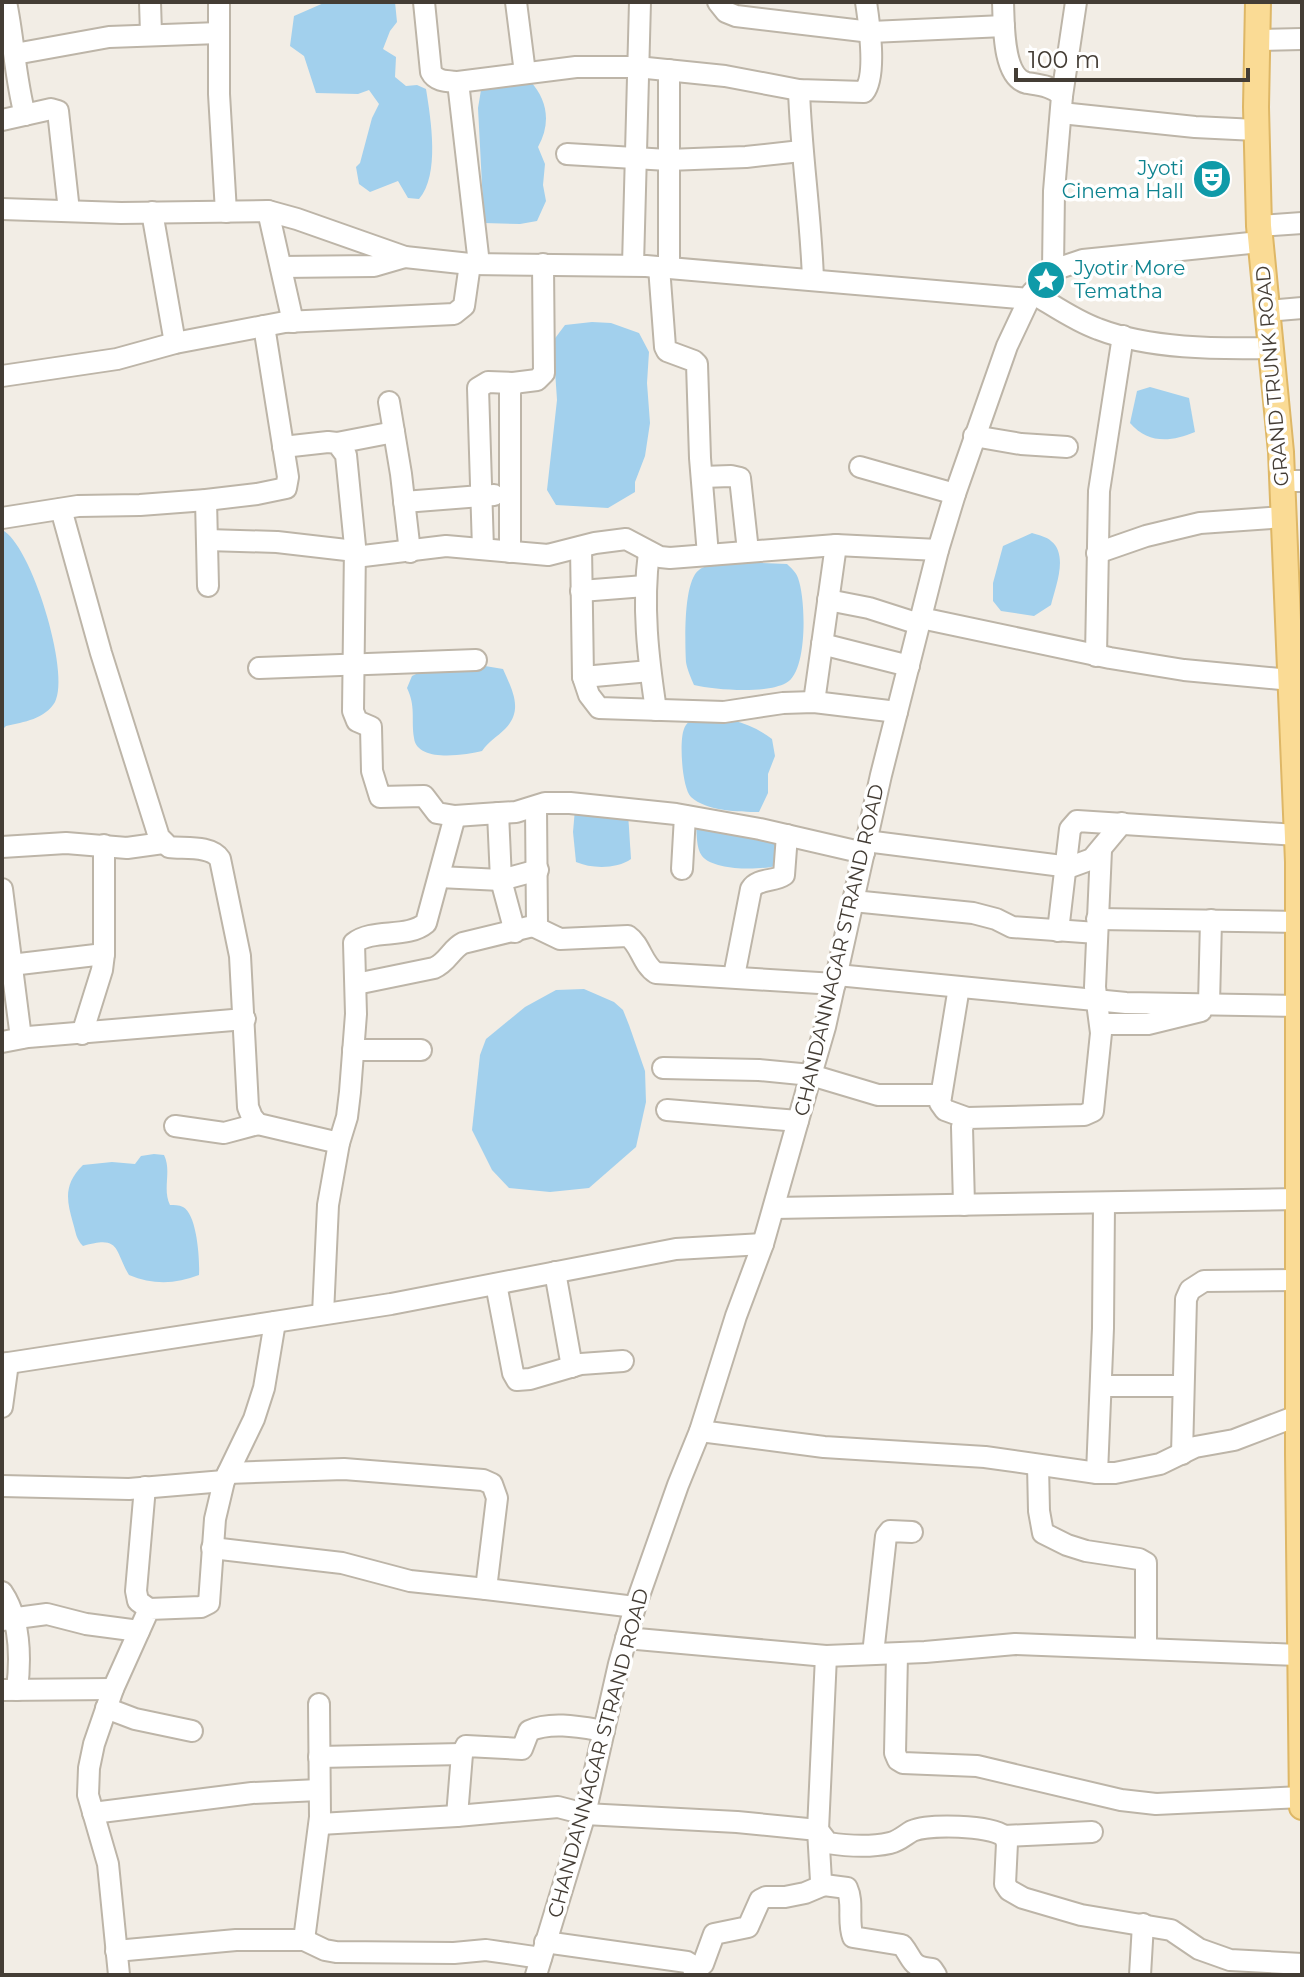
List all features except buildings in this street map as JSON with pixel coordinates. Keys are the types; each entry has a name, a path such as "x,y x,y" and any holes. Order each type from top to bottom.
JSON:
{"main road":[{"name":"GRAND TRUNK ROAD","path":"1258,2 1256,130 1259,234 1271,348 1292,481 1284,517 1291,680 1298,748 1300,875 1298,1280 1302,1807"}],"street":[{"path":"6,2 25,115"},
{"path":"150,2 151,34"},
{"path":"219,2 219,94 226,212"},
{"path":"424,2 431,72 436,79 458,82 576,67 637,67 799,90 864,92 869,82 871,32 866,2"},
{"path":"516,2 525,73"},
{"path":"633,265 640,2"},
{"path":"718,2 726,12 736,16 871,32 1004,26"},
{"path":"787,2 792,23"},
{"path":"1003,2 1013,75 1020,81 1053,89 1062,104 1195,127 1256,130"},
{"path":"1076,2 1054,191 1053,270 1083,260 1259,234 1302,223"},
{"path":"15,54 94,38 219,33"},
{"path":"1256,40 1302,39"},
{"path":"669,70 665,347 667,351 697,364 708,555"},
{"path":"2,376 117,359 175,343 293,322 454,314 464,306 474,264 458,82"},
{"path":"799,90 801,151 810,208 813,280"},
{"path":"2,120 51,109 58,111 69,211"},
{"path":"567,154 668,160 801,151"},
{"path":"2,209 268,211 405,257 474,264 633,265 1031,296 1088,325 1123,336 1209,349 1271,348"},
{"path":"268,211 293,322"},
{"path":"152,212 175,343"},
{"path":"281,267 374,266 405,257"},
{"path":"483,549 478,388 488,382 537,380 544,373 543,264"},
{"name":"CHANDANNAGAR STRAND ROAD","path":"541,1958 585,1814 635,1607 700,1431 774,1208 836,980 897,712 938,550 974,436 1007,346 1031,296 1053,270"},
{"path":"1267,311 1302,308"},
{"path":"2,518 61,509 206,500 269,493 286,488 288,477 264,326"},
{"path":"1096,656 1100,480 1123,336"},
{"path":"510,552 510,392 513,383"},
{"path":"389,402 410,552"},
{"path":"283,447 337,443 394,432"},
{"path":"974,436 1021,444 1067,447"},
{"path":"337,443 346,455 355,554 354,716 357,721 371,727 372,771 377,794 383,798 424,796 437,813 455,816 498,813 555,802 685,816 865,847 1065,867 1092,859 1122,823"},
{"path":"860,467 955,494"},
{"path":"702,477 740,478 748,551"},
{"path":"404,502 510,494"},
{"path":"206,500 208,586"},
{"path":"61,509 101,653 155,826 163,843 169,847 208,850 217,853 220,859 240,956 248,1107 258,1124"},
{"path":"1097,553 1146,536 1200,523 1284,517"},
{"path":"207,540 277,542 355,554 410,552 446,546 548,555 626,539 649,552 670,558 836,545 938,550"},
{"path":"814,702 836,545"},
{"path":"581,547 583,677 589,695 599,708 740,712 783,703 814,702 897,712"},
{"path":"649,552 645,586 650,671 656,710"},
{"path":"581,591 645,586"},
{"path":"828,600 1096,656 1184,670 1291,680"},
{"path":"822,644 909,666"},
{"path":"259,668 476,660"},
{"path":"583,677 650,671"},
{"path":"356,984 434,968 444,964 457,946 463,943 525,930 539,920 536,807"},
{"path":"498,813 501,880 525,930 560,939 628,936 633,939 649,968 656,973 959,987 1096,1000 1299,1006"},
{"path":"323,1314 328,1205 347,1117 353,1050 354,943 364,938 422,927 429,915 455,816"},
{"path":"682,869 685,816"},
{"path":"1058,931 1072,824 1086,821 1297,835"},
{"path":"734,976 751,889 758,882 775,880 784,875 787,835"},
{"path":"2,847 39,843 127,848 163,843"},
{"path":"82,1034 104,954 104,845"},
{"path":"959,987 940,1103 945,1110 967,1118 1089,1114 1095,1105 1101,1024 1096,1000 1101,850"},
{"path":"439,877 501,880 538,870"},
{"path":"2,889 11,965 12,1040 245,1019"},
{"path":"853,901 973,913 1012,927 1058,931 1211,920 1299,922"},
{"path":"1211,920 1219,1004"},
{"path":"11,965 104,954"},
{"path":"1101,1024 1148,1024 1219,1004"},
{"path":"353,1050 421,1050"},
{"path":"663,1068 759,1070 811,1075 878,1095 941,1095"},
{"path":"667,1110 798,1121"},
{"path":"964,1205 962,1127 967,1118"},
{"path":"175,1126 224,1133 258,1124 339,1143"},
{"path":"774,1208 1104,1203 1300,1188"},
{"path":"1097,1473 1104,1203"},
{"path":"2,1407 5,1364 323,1314 676,1249 763,1244"},
{"path":"555,1272 572,1367"},
{"path":"1182,1454 1186,1299 1195,1285 1204,1281 1298,1280"},
{"path":"496,1284 517,1380 597,1362 623,1361"},
{"path":"145,1487 136,1591 138,1601 149,1609 201,1607 209,1603 215,1519 226,1477 254,1419 264,1388 275,1322"},
{"path":"1101,1386 1183,1386"},
{"path":"700,1431 824,1447 985,1457 1115,1473 1160,1464 1195,1447 1234,1440 1300,1415"},
{"path":"1038,1465 1043,1533 1076,1549 1139,1559 1146,1563 1146,1648"},
{"path":"2,1486 117,1489 344,1469 483,1480 492,1484 497,1498 486,1589"},
{"path":"873,1654 886,1536 890,1531 912,1532"},
{"path":"212,1548 342,1563 410,1581 635,1607"},
{"path":"2,1592 20,1655 10,1690 110,1698 135,1719 192,1731"},
{"path":"119,1975 108,1864 88,1795 89,1768 110,1698 149,1609"},
{"path":"8,1619 47,1614 86,1624 139,1631"},
{"path":"626,1638 826,1656 897,1654 1015,1644 1299,1655"},
{"path":"897,1654 895,1753 903,1763 977,1766 1121,1800 1156,1804 1302,1797"},
{"path":"824,1885 821,1881 818,1830 826,1656"},
{"path":"304,1940 320,1824 319,1704"},
{"path":"457,1816 462,1754 469,1745 522,1749 529,1731 536,1728 575,1726 604,1731"},
{"path":"319,1757 462,1754"},
{"path":"93,1813 252,1793 319,1790"},
{"path":"320,1824 558,1807 585,1814 737,1822 818,1830 828,1843 838,1845 887,1844 925,1828 989,1829 1004,1836 1092,1832"},
{"path":"1004,1836 1007,1843 1004,1873 1009,1890 1023,1898 1060,1910 1171,1930 1215,1957 1244,1962 1302,1964"},
{"path":"116,1951 236,1940 304,1940 336,1952 454,1953 486,1950 541,1958 687,1962 695,1973 703,1964 714,1934 748,1927 760,1900 805,1893 824,1885 843,1886 850,1892 853,1937 902,1945 918,1968 932,1969 936,1975"},
{"path":"1140,1975 1143,1924"}],"water":[{"path":"326,2 395,2 397,22 383,49 396,57 395,77 406,86 417,85 426,89 430,116 432,162 426,189 419,199 408,198 398,181 370,192 359,184 356,167 379,104 369,90 358,94 316,93 304,56 290,46 294,16"},
{"path":"530,81 541,96 546,112 545,130 538,147 545,164 543,185 546,201 537,221 484,223 478,108 482,84"},
{"path":"611,323 639,333 649,352 647,383 650,423 645,456 635,482 635,492 608,508 556,505 547,490 557,400 553,341 565,325"},
{"path":"1150,387 1189,398 1195,432 1177,438 1152,438 1130,423 1137,391"},
{"path":"2,530 25,558 36,583 53,639 59,687 55,702 46,712 2,730"},
{"path":"1032,533 1049,540 1059,555 1059,572 1051,605 1034,616 1001,611 993,601 993,583 1003,546"},
{"path":"719,563 787,564 797,576 804,618 798,665 786,683 766,689 694,685 687,665 685,641 690,586 699,570"},
{"path":"485,666 503,669 514,700 511,722 482,751 443,755 432,754 417,746 407,688 412,676 426,669 458,670"},
{"path":"697,716 737,722 755,728 772,739 775,756 768,774 768,793 759,812 714,808 691,797 682,764 682,735 689,721"},
{"path":"575,809 628,813 631,859 604,867 576,862 573,832"},
{"path":"696,824 783,838 776,866 737,868 708,861 699,849"},
{"path":"584,989 614,1002 623,1010 645,1071 646,1102 636,1147 589,1188 550,1192 509,1188 492,1170 472,1130 480,1055 486,1039 525,1007 556,990"},
{"path":"164,1155 170,1205 181,1206 188,1211 198,1249 199,1275 173,1282 156,1282 129,1275 115,1247 110,1244 104,1242 83,1246 69,1206 68,1192 72,1179 83,1165 112,1162 135,1164 141,1156"}],"place":[{"name":"Jyoti Cinema Hall","path":"1212,179"},
{"name":"Jyotir More Tematha","path":"1046,280"}]}
